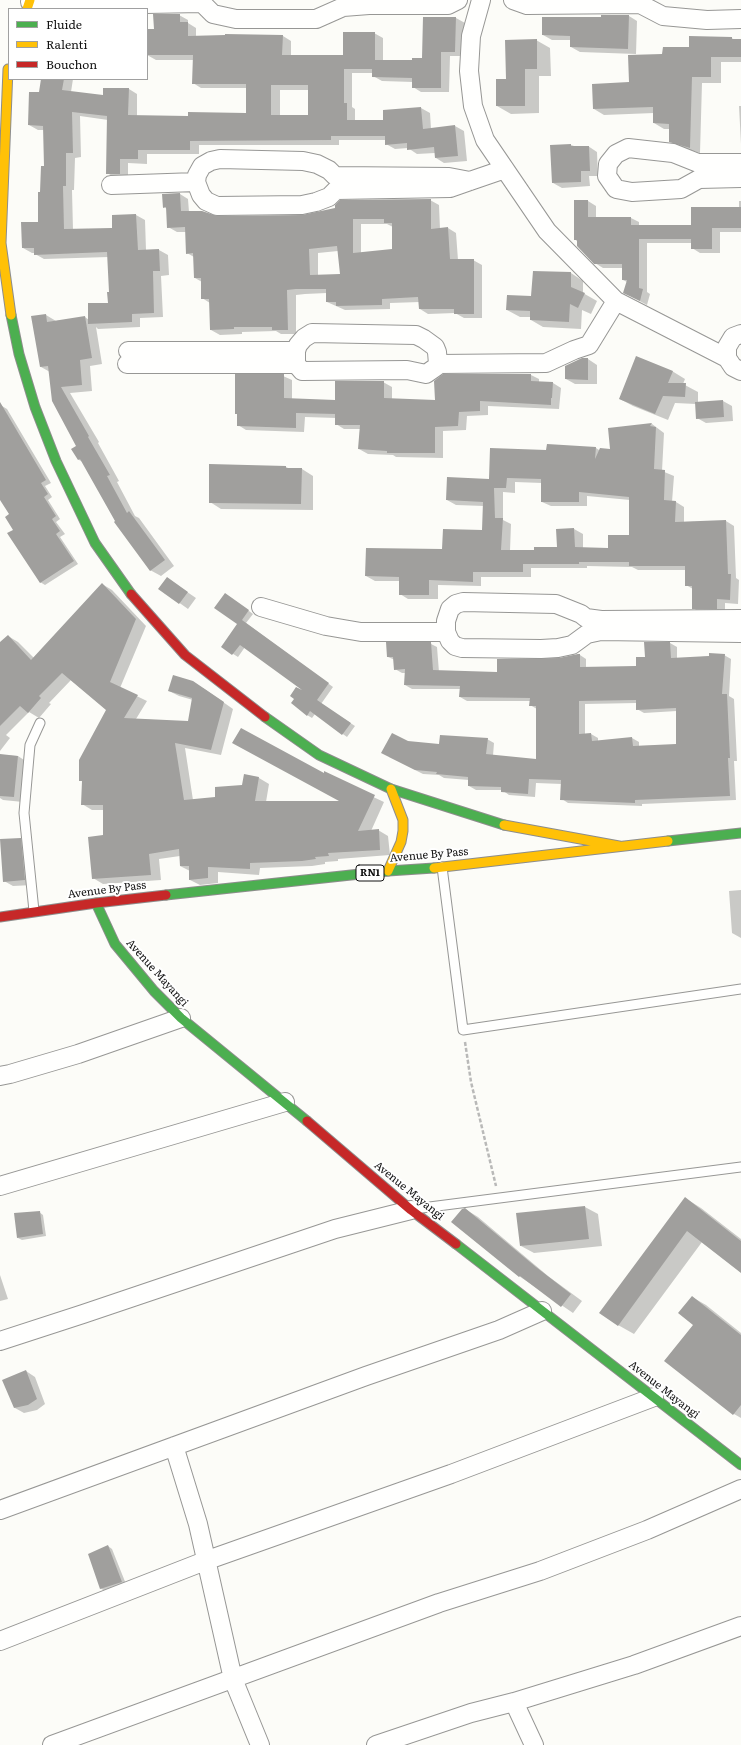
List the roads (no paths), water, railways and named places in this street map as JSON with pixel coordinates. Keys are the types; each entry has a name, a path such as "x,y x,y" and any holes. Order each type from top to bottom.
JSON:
{"main road":[{"path":"4,71 1,245 11,333 35,407 56,461 95,544 131,594 186,655 254,709 319,755 391,789 508,826 619,846"},
{"path":"388,871 401,842 403,831 403,820 391,789"},
{"name":"Avenue By Pass","path":"0,916 96,903 388,871 442,868 619,846 741,833"},
{"name":"Avenue Mayangi","path":"96,903 116,944 154,990 181,1018 285,1102 410,1210 542,1310 741,1465"}],"street":[{"path":"29,4 89,5 202,1 213,14 236,19 316,18 343,4 448,5 458,0"},
{"path":"481,0 471,36 469,71 470,90 478,124 485,140 547,231 611,297 727,358 733,368 741,371"},
{"path":"514,0 527,5 640,2 663,16 707,20 741,18"},
{"path":"741,163 698,171 681,189 632,192 616,189 607,176 608,164 616,154 628,148 673,153 698,171 741,178"},
{"path":"220,159 303,160 317,164 329,170 336,183 329,197 302,205 217,206 206,201 201,195 196,182 197,175 202,166 211,161 220,159"},
{"path":"336,183 450,188 505,169"},
{"path":"111,185 196,182"},
{"path":"438,358 546,363 574,350 590,345 611,297"},
{"path":"312,333 416,335 435,347 438,358 436,367 426,374 407,370 302,371 296,357 301,342 312,333"},
{"path":"727,358 728,347 733,337 741,334"},
{"path":"128,358 296,357"},
{"path":"741,620 601,620 586,626 572,645 541,650 462,648 455,646 450,641 446,627 447,614 450,609 456,604 463,602 543,602 556,604 576,611 586,626 601,631 741,633"},
{"path":"261,607 326,626 361,632 446,627"},
{"path":"371,621 446,627"},
{"path":"0,1076 78,1054 181,1018"},
{"path":"0,1186 285,1102"},
{"path":"0,1341 106,1307 335,1229 410,1210"},
{"path":"0,1510 499,1330 542,1310"},
{"path":"0,1641 205,1561 458,1471 654,1397"},
{"path":"174,1446 198,1524 205,1561 233,1679 260,1745"},
{"path":"52,1745 127,1716 233,1679 439,1603 540,1571 647,1530 741,1489"},
{"path":"376,1745 471,1713 514,1702 634,1665 741,1626"},
{"path":"514,1702 534,1745"}],"lane":[{"path":"34,911 24,813 30,745 40,723"},
{"path":"442,868 463,1030 741,989"},
{"path":"410,1210 741,1167"}]}
